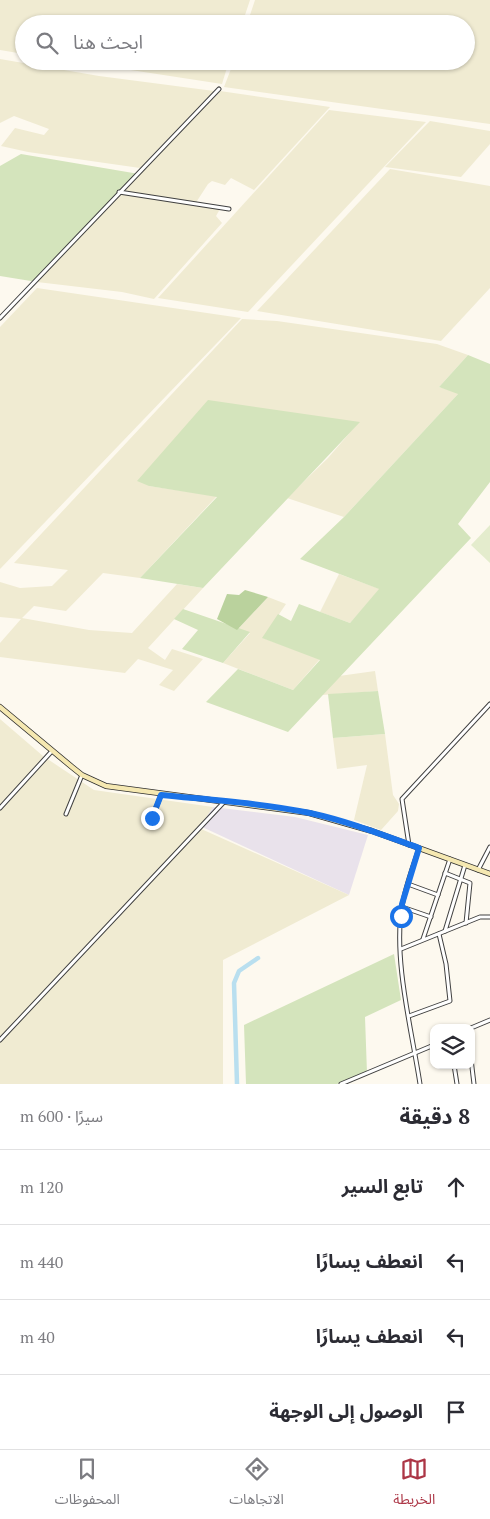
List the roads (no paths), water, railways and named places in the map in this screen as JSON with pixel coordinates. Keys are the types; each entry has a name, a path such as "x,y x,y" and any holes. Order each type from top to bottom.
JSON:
{"main road":[{"path":"0,708 82,775 106,786 161,795 225,801 309,813 372,831 490,874"}],"street":[{"path":"0,318 220,89"},
{"path":"119,192 229,209"},
{"path":"409,845 402,799 490,704"},
{"path":"0,808 52,751"},
{"path":"66,814 82,775"},
{"path":"152,818 161,795"},
{"path":"0,1040 225,801"},
{"path":"478,870 490,847"},
{"path":"419,848 402,907 401,949 420,1084"},
{"path":"423,940 450,859"},
{"path":"445,931 465,865"},
{"path":"445,874 470,883 466,923"},
{"path":"408,884 438,895"},
{"path":"402,907 431,918"},
{"path":"401,949 480,917 490,918"},
{"path":"409,1016 448,1002 450,999 439,934"},
{"path":"475,1026 490,1020"},
{"path":"341,1084 430,1046"},
{"path":"454,1069 456,1084"},
{"path":"472,1069 474,1084"}],"waterway":[{"path":"237,1084 234,983 239,971 258,958"}]}
